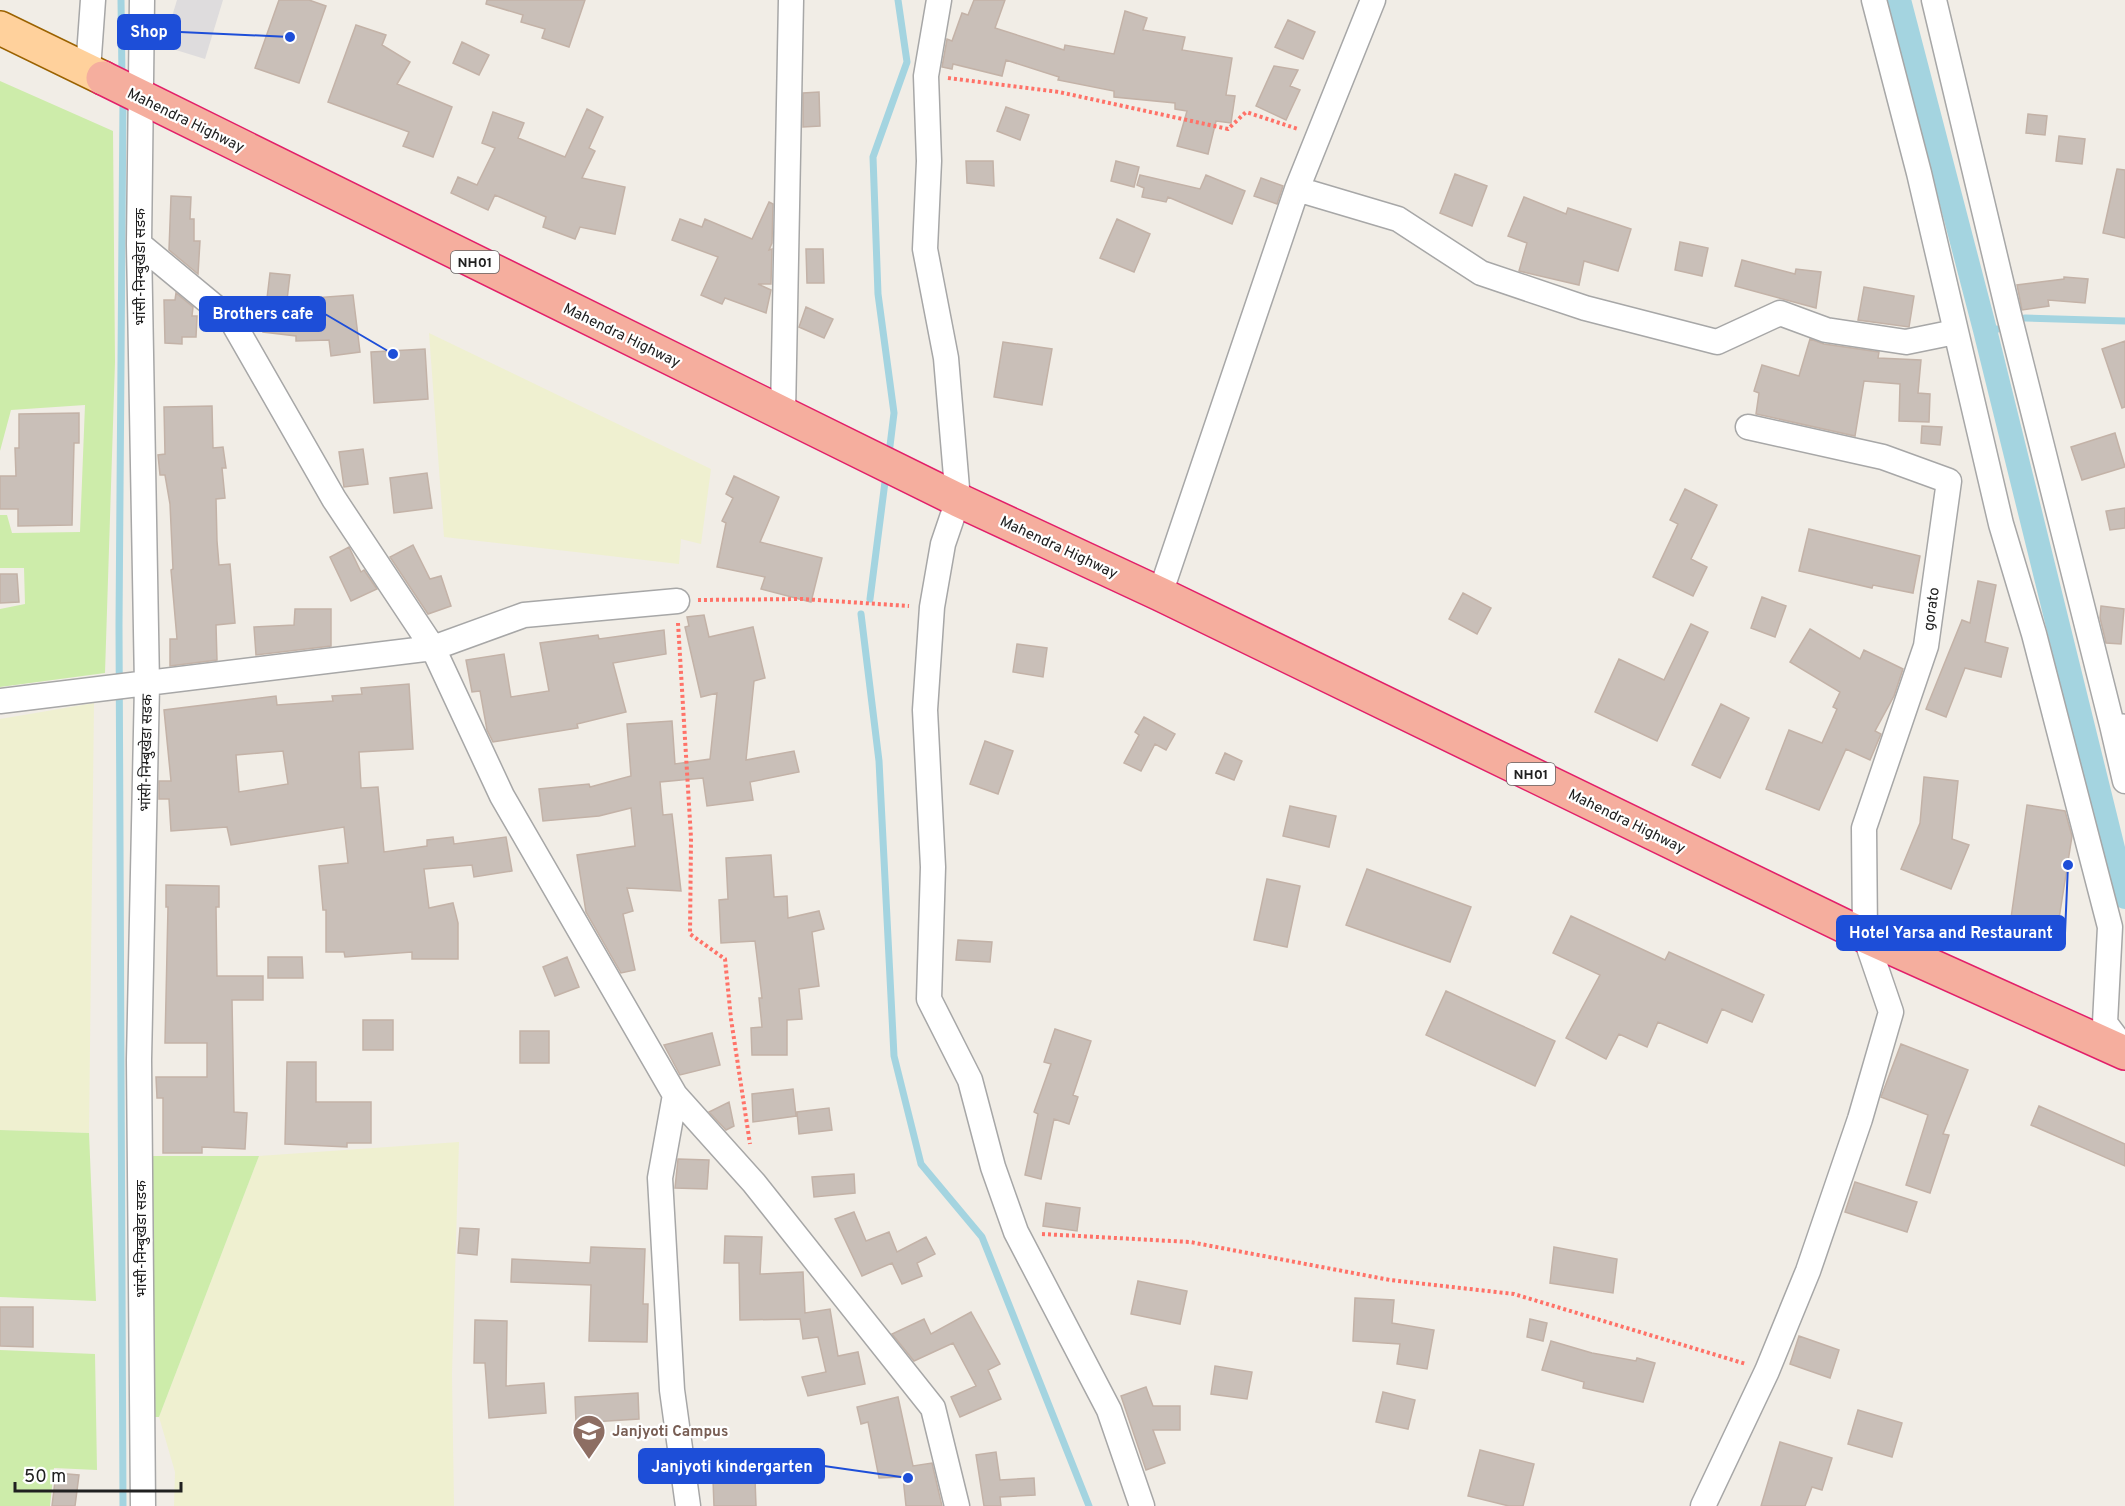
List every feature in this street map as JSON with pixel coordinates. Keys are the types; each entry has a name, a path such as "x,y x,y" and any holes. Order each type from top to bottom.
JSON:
{"highway":[{"name":"Mahendra Highway","path":"96,74 949,496 1160,594 1865,936 2125,1052"}],"main road":[{"name":"Mahendra Highway","path":"0,28 96,74"}],"street":[{"path":"93,0 96,74"},
{"name":"भांसी-निम्बुखेडा सडक","path":"142,0 138,96 139,244 128,686 139,1060 143,1506"},
{"path":"783,414 791,0"},
{"path":"939,0 926,76 928,161 925,249 946,358 949,496 932,607 926,710 933,867 929,999 970,1080 993,1167 1016,1232 1109,1410 1142,1506"},
{"path":"1160,594 1297,189 1373,0"},
{"path":"1874,0 1919,173 2001,524 2037,645 2110,927 2105,1023 2125,1052"},
{"path":"1934,0 2009,315 2119,726 2125,781"},
{"path":"1297,189 1398,219 1481,273 1585,308 1717,342 1780,313 1826,330 1906,342 1955,332"},
{"path":"139,244 232,321 334,499 433,648 502,796 675,1095 754,1183 933,1408 957,1506"},
{"name":"gorato","path":"1748,427 1883,457 1948,481 1926,646 1864,828 1865,936"},
{"path":"0,701 433,648 524,615 677,601"},
{"path":"1703,1506 1767,1371 1808,1270 1860,1119 1891,1012 1865,936"},
{"path":"675,1095 660,1178 672,1390 688,1506"}],"path":[{"path":"926,76 1059,92 1228,129 1246,112 1319,136"},
{"path":"754,1183 745,1102 731,1019 725,958 690,934 691,838 677,601 802,599 932,607"},
{"path":"1016,1232 1190,1242 1390,1280 1514,1294 1767,1371"}],"shaded area":[{"path":"177,0 223,0 205,59 163,46"}],"green space":[{"path":"0,81 113,131 115,362 105,673 0,687 0,609 25,604 24,568 0,568 0,515 7,515 12,533 80,532 85,405 11,410 0,451"},
{"path":"429,333 711,469 701,544 681,539 679,564 444,537"},
{"path":"94,703 89,1133 0,1130 0,719"},
{"path":"0,1130 89,1133 96,1301 0,1297"},
{"path":"459,1142 452,1374 454,1506 174,1506 175,1472 159,1417 259,1156"},
{"path":"153,1156 259,1156 159,1417 147,1417"},
{"path":"0,1350 95,1354 97,1470 54,1468 50,1506 0,1506"}],"building":[{"path":"279,0 309,0 326,6 299,83 255,68"},
{"path":"487,0 585,0 569,47 542,38 545,29 521,22 523,15 486,4"},
{"path":"974,0 1005,0 995,28 1064,50 1065,45 1114,54 1125,11 1147,18 1143,30 1185,37 1182,50 1232,58 1226,95 1235,96 1231,123 1216,121 1208,154 1177,146 1187,111 1175,109 1175,103 1114,97 1114,91 1058,80 1059,77 1006,60 1002,76 953,64 952,69 942,67 947,39 952,41 962,13 968,15"},
{"path":"1288,20 1315,32 1303,59 1275,47"},
{"path":"356,25 386,35 382,45 410,62 397,84 452,107 433,157 403,146 409,132 328,102"},
{"path":"462,42 489,55 479,75 453,63"},
{"path":"1274,66 1298,70 1290,86 1300,90 1286,120 1256,106"},
{"path":"819,92 820,126 803,127 803,93"},
{"path":"1006,107 1029,115 1020,140 997,131"},
{"path":"587,109 603,117 589,148 595,151 582,178 625,187 615,234 580,227 575,239 543,227 546,217 495,195 488,210 451,193 458,177 477,185 495,148 482,143 493,112 524,123 518,138 565,157"},
{"path":"2028,114 2047,116 2045,135 2026,133"},
{"path":"2059,136 2085,139 2082,164 2056,161"},
{"path":"966,161 993,161 994,186 967,183"},
{"path":"1116,161 1139,167 1134,187 1111,181"},
{"path":"2117,169 2125,170 2125,238 2103,233"},
{"path":"1455,174 1487,186 1472,226 1440,213"},
{"path":"1140,175 1200,189 1206,175 1245,191 1232,224 1168,197 1166,202 1142,197 1144,188 1137,185"},
{"path":"1261,178 1283,186 1277,204 1254,196"},
{"path":"171,196 191,197 190,219 194,219 194,241 200,241 198,274 169,250"},
{"path":"1524,197 1566,214 1568,208 1631,229 1618,271 1584,261 1579,285 1519,271 1527,243 1508,236"},
{"path":"769,202 773,204 772,243 769,250 772,249 771,284 758,284 771,290 766,313 725,298 722,304 701,295 718,257 672,240 680,219 702,227 705,219 752,239"},
{"path":"1117,219 1150,234 1134,272 1100,258"},
{"path":"1680,242 1708,248 1702,276 1675,270"},
{"path":"806,249 823,249 824,283 807,283"},
{"path":"1742,260 1795,274 1796,269 1821,272 1816,308 1735,286"},
{"path":"270,273 290,275 287,300 353,295 360,352 331,356 329,340 296,341 296,336 263,332"},
{"path":"2064,277 2088,279 2085,303 2048,300 2049,306 2022,310 2017,285 2064,279"},
{"path":"1864,287 1914,296 1909,327 1858,320"},
{"path":"176,293 193,307 192,316 197,316 196,337 182,337 182,344 165,343 164,300 175,300"},
{"path":"806,307 833,319 824,338 799,327"},
{"path":"1810,339 1824,344 1879,352 1878,358 1921,360 1918,393 1930,394 1929,422 1899,421 1900,384 1864,381 1855,436 1756,414 1759,393 1754,391 1762,365 1799,376"},
{"path":"2125,341 2125,407 2122,408 2102,349"},
{"path":"1003,342 1052,349 1042,405 994,397"},
{"path":"425,349 428,399 374,403 371,352"},
{"path":"212,406 213,448 223,447 226,468 222,468 225,498 216,499 219,565 230,564 235,623 216,625 217,660 170,666 170,639 177,639 171,570 173,569 170,504 165,475 160,475 158,455 165,454 164,407"},
{"path":"79,413 79,443 74,443 72,525 18,526 18,509 0,509 0,476 16,476 15,448 19,448 19,414"},
{"path":"1922,426 1942,427 1940,445 1921,443"},
{"path":"2115,433 2125,467 2082,480 2071,447"},
{"path":"363,449 368,484 344,487 339,452"},
{"path":"427,473 432,508 394,513 390,478"},
{"path":"734,476 779,497 760,542 822,558 811,602 761,589 765,577 717,567 726,523 722,521 733,498 726,494"},
{"path":"1685,489 1717,505 1691,559 1707,567 1693,596 1653,577 1678,524 1670,520"},
{"path":"2125,508 2125,528 2110,530 2106,511"},
{"path":"1809,529 1920,556 1913,593 1873,585 1872,588 1799,571"},
{"path":"413,545 430,579 441,576 451,606 428,614 390,557"},
{"path":"349,547 361,572 364,570 377,589 351,601 330,557"},
{"path":"0,574 17,574 19,602 0,603"},
{"path":"1978,581 1996,585 1985,642 2008,648 2001,677 1965,668 1946,717 1926,709 1962,620 1970,623"},
{"path":"1463,593 1491,608 1477,634 1449,619"},
{"path":"1762,597 1786,606 1775,637 1751,628"},
{"path":"2101,606 2124,609 2121,644 2106,643 2100,618"},
{"path":"295,609 331,609 331,646 256,655 254,627 294,625"},
{"path":"704,615 709,637 753,627 765,678 754,681 746,760 794,751 799,772 750,782 753,800 707,806 703,778 660,782 663,815 672,814 681,891 627,888 633,911 623,914 635,970 621,973 586,912 577,855 635,846 631,808 599,816 543,821 539,789 589,784 590,787 631,776 627,724 672,721 675,764 710,759 717,693 701,697 685,627 689,626 687,617"},
{"path":"1691,624 1708,632 1657,741 1595,712 1619,659 1664,680"},
{"path":"1810,629 1860,659 1864,650 1903,669 1894,696 1875,731 1881,734 1870,760 1846,749 1819,810 1766,789 1789,730 1822,743 1837,709 1833,707 1840,692 1790,662"},
{"path":"664,630 666,654 613,663 626,712 577,724 578,728 493,742 487,730 480,691 472,692 466,660 504,654 511,697 549,691 540,643 598,635 599,639"},
{"path":"1017,644 1047,648 1043,677 1013,672"},
{"path":"409,684 413,749 359,752 361,788 378,787 384,852 427,846 427,840 453,837 454,844 506,837 512,871 474,877 472,865 424,869 429,908 453,903 458,923 458,959 412,959 412,952 345,957 344,952 326,952 326,910 323,910 319,866 348,863 344,827 231,845 227,827 171,831 169,799 159,799 159,781 171,781 164,710 276,696 277,705 333,701 332,696 362,694 361,688","holes":["283,751 288,784 239,792 236,755"]},
{"path":"1721,704 1749,718 1720,778 1692,765"},
{"path":"1144,717 1175,734 1166,750 1155,744 1141,771 1124,763 1139,735 1135,732"},
{"path":"985,741 1013,751 998,794 970,784"},
{"path":"1225,753 1242,761 1234,780 1216,773"},
{"path":"1924,777 1958,781 1952,839 1969,845 1951,889 1901,869 1920,823"},
{"path":"2027,805 2065,811 2072,836 2058,925 2011,918"},
{"path":"1290,806 1336,816 1329,847 1283,836"},
{"path":"771,855 774,897 787,896 788,918 819,911 824,929 812,932 819,986 799,989 802,1019 787,1020 787,1055 752,1055 751,1028 762,1027 759,998 762,998 755,941 721,943 719,900 728,899 726,858"},
{"path":"1367,869 1471,907 1450,962 1346,925"},
{"path":"1267,879 1300,886 1287,947 1254,940"},
{"path":"166,885 219,886 219,907 216,907 217,976 263,976 263,1000 232,1000 234,1112 247,1113 245,1149 202,1147 202,1153 163,1153 163,1098 157,1098 156,1077 207,1077 207,1043 165,1043 168,907 166,907"},
{"path":"1571,916 1665,960 1669,952 1764,995 1752,1022 1722,1009 1707,1043 1658,1022 1647,1047 1619,1034 1606,1059 1566,1038 1600,975 1553,953"},
{"path":"958,940 992,942 990,962 956,960"},
{"path":"268,957 302,957 303,978 268,978"},
{"path":"567,957 579,987 555,996 543,967"},
{"path":"1446,991 1555,1041 1535,1086 1426,1035"},
{"path":"363,1020 393,1020 393,1050 363,1050"},
{"path":"1055,1029 1091,1041 1073,1095 1078,1097 1069,1124 1054,1119 1041,1179 1025,1175 1038,1114 1034,1112 1051,1064 1044,1062"},
{"path":"520,1031 549,1031 549,1063 520,1063"},
{"path":"712,1033 720,1065 680,1075 664,1045"},
{"path":"1901,1044 1968,1070 1943,1134 1949,1135 1930,1193 1906,1185 1928,1115 1881,1097"},
{"path":"287,1062 316,1062 316,1102 371,1102 371,1143 347,1143 347,1147 285,1144"},
{"path":"793,1089 796,1116 753,1122 752,1094"},
{"path":"729,1102 734,1126 726,1130 709,1112"},
{"path":"2039,1106 2125,1144 2125,1166 2031,1125"},
{"path":"829,1108 832,1130 799,1134 797,1112"},
{"path":"678,1159 709,1160 707,1189 675,1188"},
{"path":"854,1174 855,1193 814,1197 812,1177"},
{"path":"1855,1182 1917,1202 1907,1232 1845,1212"},
{"path":"1046,1203 1080,1208 1077,1231 1043,1226"},
{"path":"854,1212 866,1241 889,1232 897,1252 926,1237 935,1254 917,1263 922,1276 902,1284 892,1263 862,1276 835,1219"},
{"path":"460,1228 479,1229 477,1255 458,1253"},
{"path":"725,1236 762,1237 760,1274 803,1272 805,1313 830,1309 838,1356 858,1352 865,1384 808,1396 802,1377 826,1372 818,1337 803,1339 800,1319 740,1320 739,1263 724,1263"},
{"path":"591,1247 645,1249 643,1304 648,1304 647,1342 589,1341 591,1285 511,1282 512,1259 590,1263"},
{"path":"1554,1247 1617,1259 1613,1293 1550,1283"},
{"path":"1138,1281 1187,1291 1180,1324 1131,1314"},
{"path":"1355,1298 1394,1300 1392,1323 1434,1330 1427,1369 1397,1364 1400,1344 1353,1341"},
{"path":"0,1307 33,1307 33,1347 0,1346"},
{"path":"971,1312 1000,1364 988,1370 1001,1399 960,1417 951,1397 976,1386 953,1343 914,1361 892,1334 924,1319 931,1334"},
{"path":"1530,1319 1547,1323 1543,1341 1527,1337"},
{"path":"475,1320 507,1321 506,1386 544,1383 546,1413 489,1418 485,1363 474,1363"},
{"path":"1799,1336 1839,1350 1830,1378 1790,1364"},
{"path":"1551,1341 1592,1353 1636,1361 1637,1358 1655,1363 1643,1402 1583,1388 1584,1382 1542,1370"},
{"path":"1215,1366 1252,1372 1247,1399 1211,1394"},
{"path":"1146,1387 1153,1406 1180,1406 1180,1430 1153,1430 1165,1463 1146,1470 1121,1396"},
{"path":"1383,1392 1415,1400 1408,1429 1376,1422"},
{"path":"638,1393 639,1419 576,1423 575,1397"},
{"path":"898,1397 913,1466 932,1463 942,1506 906,1506 903,1477 879,1478 868,1422 861,1424 857,1407"},
{"path":"1858,1410 1902,1423 1892,1457 1848,1444"},
{"path":"1780,1442 1832,1458 1822,1490 1812,1487 1805,1506 1761,1506"},
{"path":"1480,1450 1534,1464 1523,1506 1509,1506 1468,1496"},
{"path":"996,1452 1000,1480 1034,1478 1035,1495 1000,1497 1001,1506 984,1506 976,1455"},
{"path":"56,1473 79,1475 75,1506 52,1506"},
{"path":"755,1479 756,1506 714,1506 713,1480"}],"waterway":[{"path":"121,0 122,78"},
{"path":"889,454 894,413 878,294 873,157 907,62 898,0"},
{"path":"1899,0 1985,330 2125,897"},
{"path":"123,99 119,625 123,1506"},
{"path":"2025,318 2125,321"},
{"path":"1985,330 1998,329"},
{"path":"870,599 886,474"},
{"path":"861,614 879,761 894,1056 921,1164 982,1237 1089,1506"}],"place":[{"name":"Shop","path":"290,37"},
{"name":"Brothers cafe","path":"393,354"},
{"name":"Hotel Yarsa and Restaurant","path":"2068,865"},
{"name":"Janjyoti Campus","path":"589,1460"},
{"name":"Janjyoti kindergarten","path":"908,1478"}]}
